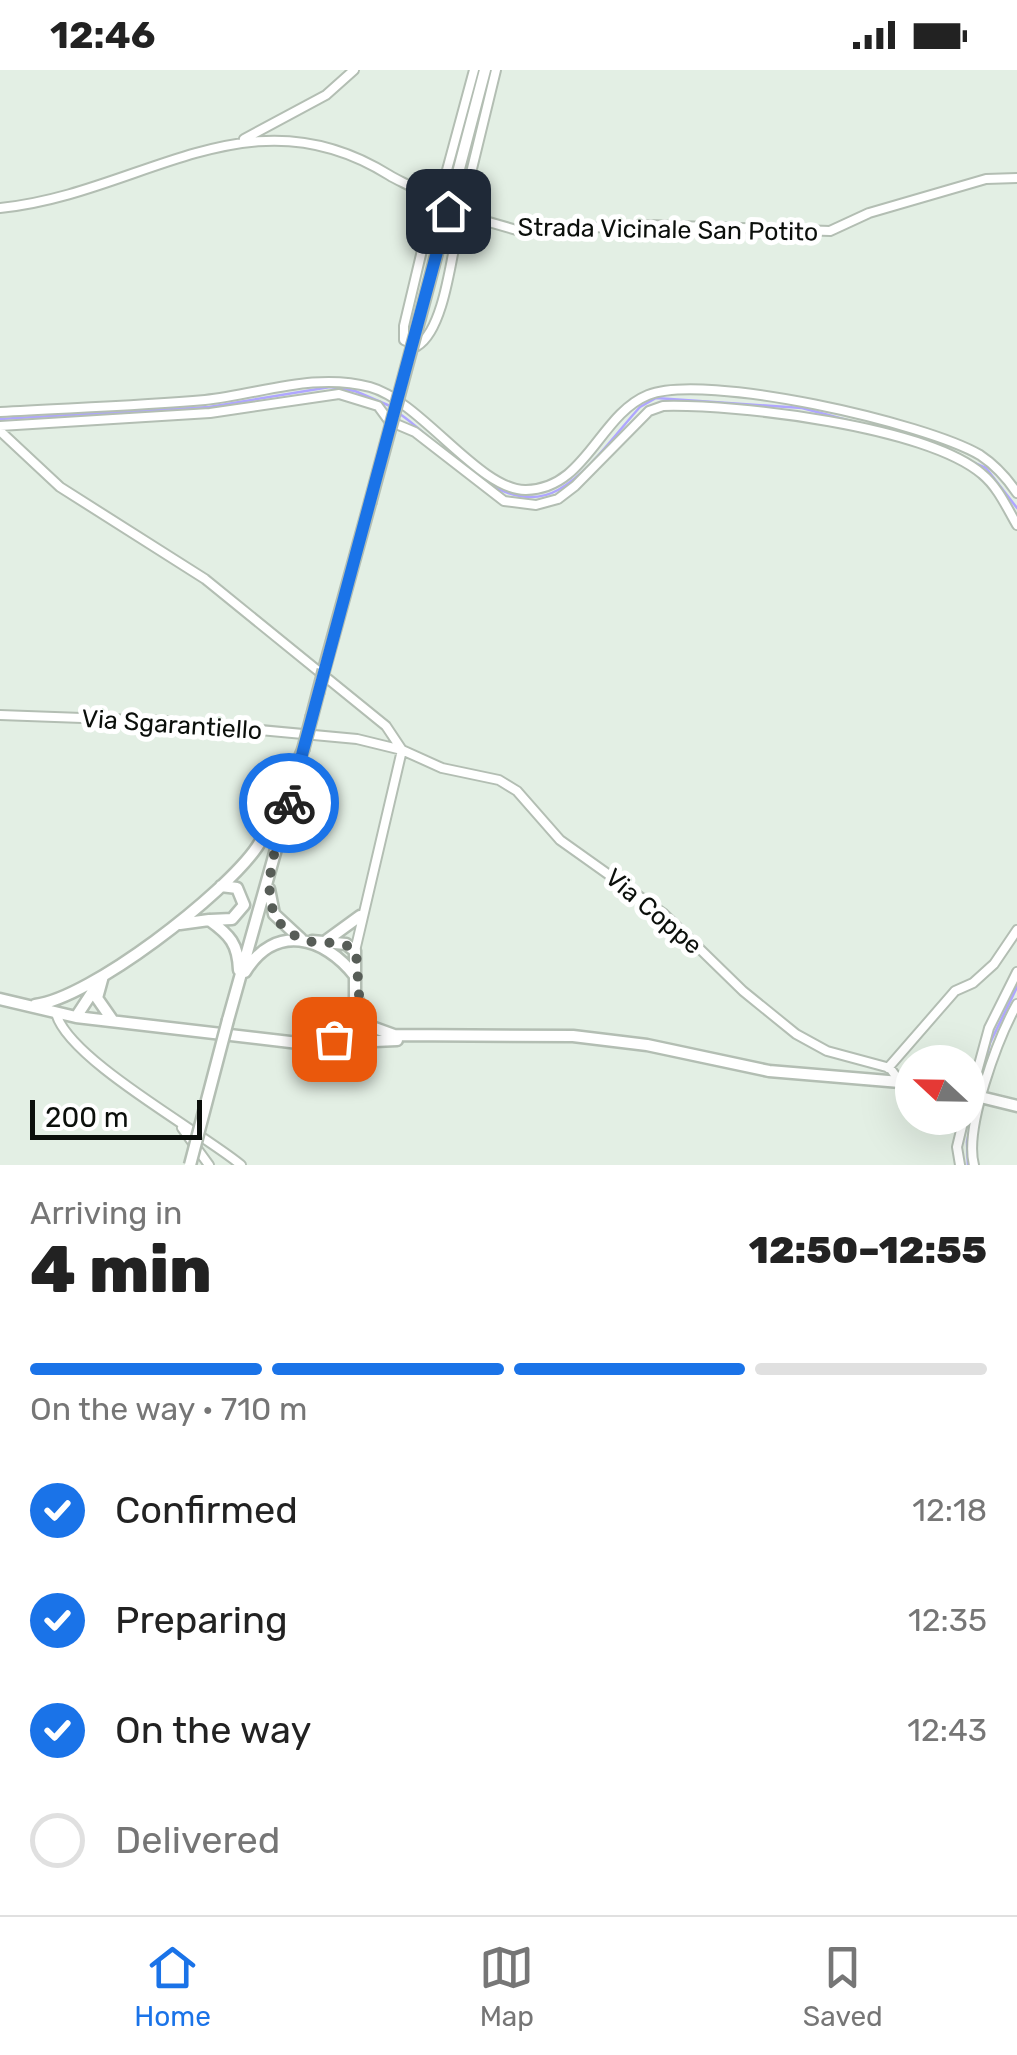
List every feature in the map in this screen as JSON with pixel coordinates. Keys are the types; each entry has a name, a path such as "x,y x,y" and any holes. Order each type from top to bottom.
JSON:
{"main road":[{"path":"190,1165 485,70"},
{"path":"26,1006 76,991 100,979 221,886 266,831 303,750"},
{"path":"274,859 268,897 274,914 307,940"},
{"path":"173,926 232,919 244,905 237,888 221,886"},
{"path":"329,946 360,916"},
{"path":"209,920 230,934 237,948 239,982"},
{"path":"239,982 257,955 272,944 307,940 356,951 360,1043"},
{"path":"329,946 355,976"},
{"path":"76,1017 100,979"},
{"path":"100,979 98,1004 113,1021"},
{"path":"76,991 76,1017"},
{"path":"0,999 76,1017 317,1044 438,1037 573,1036 647,1044 769,1071 895,1081"},
{"path":"359,1014 384,1033 438,1037"},
{"path":"317,1044 343,1034 359,1014"},
{"path":"985,1099 1017,1106"}],"street":[{"path":"0,208 102,187 184,154 241,140 326,95 354,70"},
{"path":"474,70 406,314 404,335 408,345 425,341 441,306 496,70"},
{"path":"241,140 310,142 345,150 434,204"},
{"name":"Strada Vicinale San Potito","path":"461,214 520,231 648,225 830,231 869,213 986,179 1017,178"},
{"path":"0,412 207,400 332,380 374,388 448,440 498,482 522,490 549,487 578,465 632,404 649,394 673,389 716,393 866,414 977,454 1017,496 1006,506"},
{"path":"265,390 267,406"},
{"path":"713,408 716,393"},
{"path":"0,428 267,406 318,394 363,400 378,406 389,421 415,432 491,494 518,504 536,505 558,499 587,475 649,411 663,406 786,414 862,429 967,464 983,475 1017,525"},
{"path":"111,405 112,418"},
{"path":"862,429 866,414"},
{"path":"0,428 60,487 205,579 386,726 402,750 360,916 356,951"},
{"path":"438,452 448,440"},
{"path":"578,465 587,475"},
{"name":"Via Sgarantiello","path":"0,715 246,727 358,738 402,750"},
{"name":"Via Coppe","path":"402,750 442,768 489,776 509,785 560,840 664,914 743,992 796,1034 827,1051 888,1068"},
{"path":"895,1073 888,1068 955,991 973,983 994,964 1017,930"},
{"path":"985,1046 989,1028 1017,972"},
{"path":"985,1072 1017,1004"},
{"path":"56,1013 66,1032 148,1104 241,1165"},
{"path":"180,1124 206,1162"},
{"path":"960,1135 960,1165"},
{"path":"973,1135 974,1165"},
{"path":"206,1162 209,1142"}],"waterway":[{"path":"0,419 209,407 330,387 355,391 390,406"},
{"path":"400,414 494,487 537,497 558,490 581,474 640,407 656,398 802,408 907,436"},
{"path":"933,445 986,468 1017,508"},
{"path":"985,1063 990,1043 1017,987"},
{"path":"968,1135 968,1165"}],"way so far":[{"path":"289,803 268,897 284,928 302,939 346,944 356,951 362,1038 360,1043 317,1044 334,1039"}],"route":[{"path":"289,803 448,211"}]}
